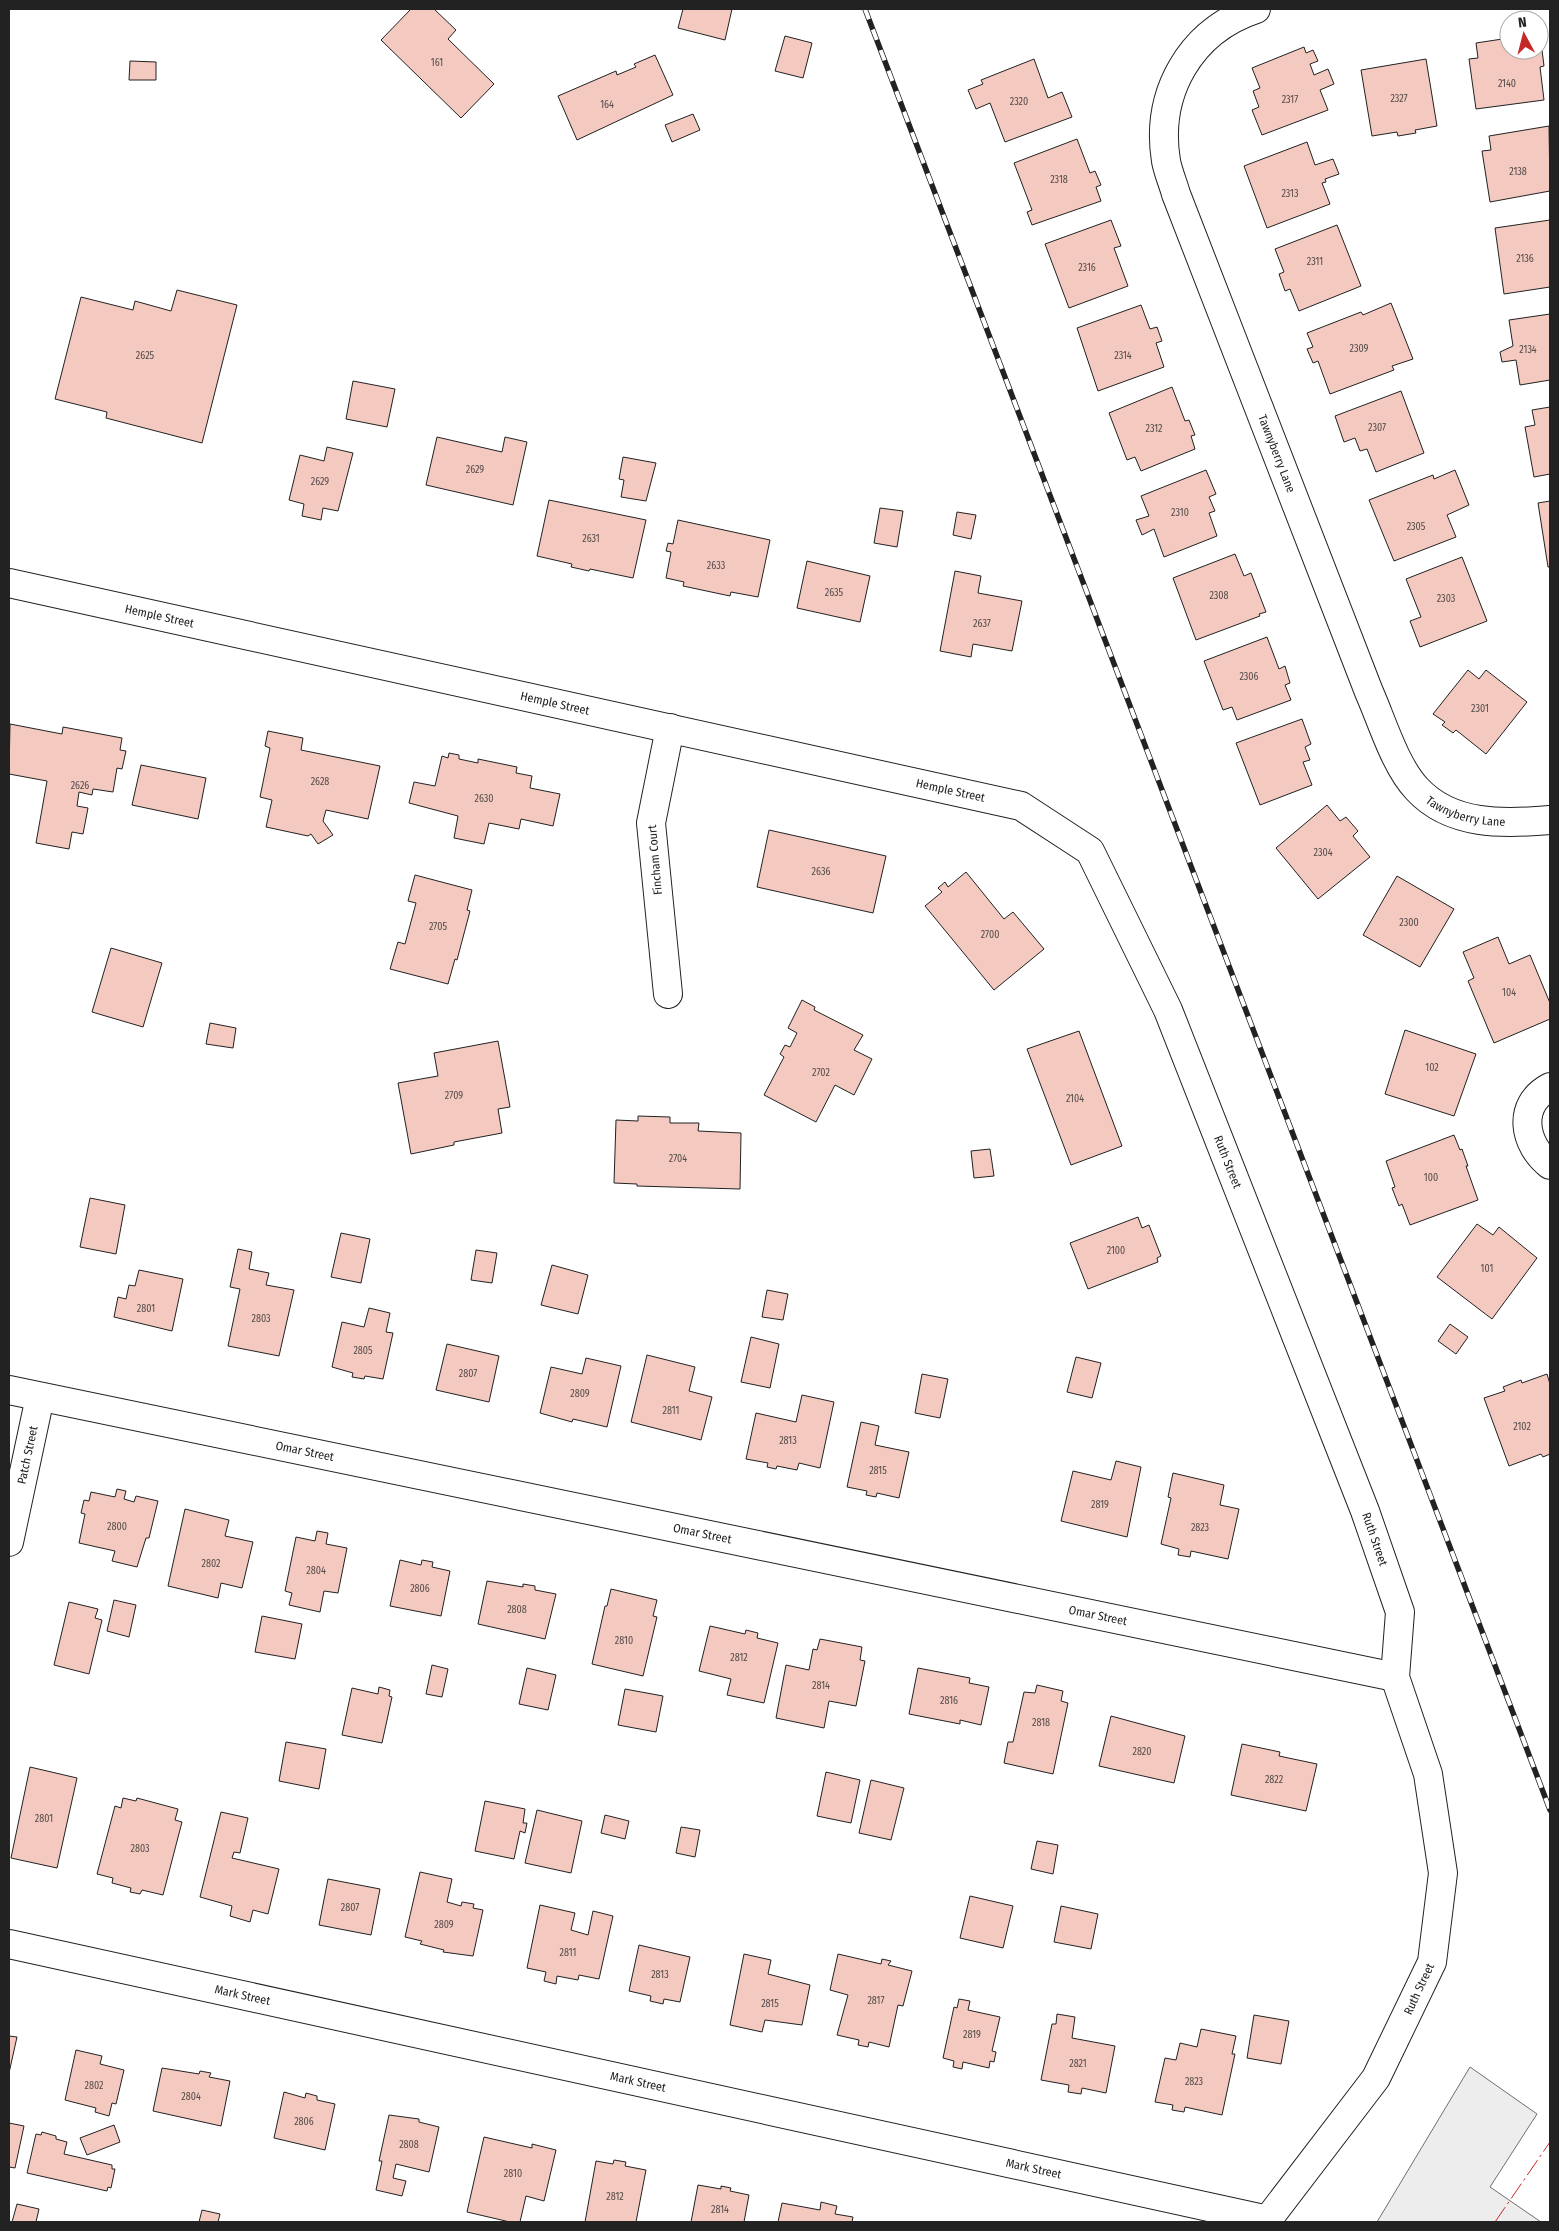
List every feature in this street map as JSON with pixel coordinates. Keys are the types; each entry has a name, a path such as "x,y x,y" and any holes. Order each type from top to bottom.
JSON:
{"street":[{"name":"Tawnyberry Lane","path":"1256,9 1230,19 1209,34 1193,50 1179,72 1169,97 1164,128 1166,162 1176,194 1370,692 1402,766 1416,789 1434,803 1471,820 1510,823 1550,820"},
{"name":"Hemple Street","path":"9,583 1021,806 1090,851"},
{"name":"Fincham Court","path":"668,994 651,823 670,728"},
{"name":"Ruth Street","path":"1090,851 1168,1010 1364,1512 1400,1612 1395,1677 1428,1774 1443,1873 1432,1962 1376,2078 1267,2221"},
{"path":"1550,1087 1534,1101 1528,1115 1527,1130 1531,1144 1539,1156 1550,1165"},
{"name":"Omar Street","path":"9,1390 1395,1677"},
{"name":"Patch Street","path":"9,1542 40,1397"},
{"name":"Mark Street","path":"9,1944 1267,2221"}],"shaded area":[{"path":"1470,2067 1537,2114 1490,2187 1541,2222 1377,2222"}],"building":[{"path":"411,9 434,9 456,30 448,39 494,84 461,118 381,40"},
{"path":"683,9 732,9 725,40 678,28"},
{"path":"785,36 812,43 803,78 775,71"},
{"path":"1499,40 1499,60 1543,60 1544,66 1540,67 1544,100 1476,109 1469,59 1478,58 1476,43"},
{"path":"1304,47 1306,53 1313,50 1318,61 1310,64 1314,75 1328,69 1334,84 1320,90 1328,110 1262,135 1252,110 1259,107 1253,91 1260,88 1252,68"},
{"path":"655,55 673,95 577,140 558,96 616,71 617,75 636,67 634,64"},
{"path":"1034,59 1048,98 1062,92 1072,117 1005,142 990,103 976,109 968,90 983,84 981,80"},
{"path":"1426,59 1437,126 1415,130 1416,133 1398,136 1397,132 1372,136 1361,70"},
{"path":"130,61 156,62 156,80 129,80"},
{"path":"693,114 700,130 672,142 665,125"},
{"path":"1549,126 1550,191 1490,202 1482,151 1491,150 1489,136"},
{"path":"1077,139 1090,173 1095,171 1101,185 1096,187 1101,201 1032,225 1027,212 1032,210 1014,163"},
{"path":"1307,142 1315,165 1333,159 1339,174 1325,179 1326,182 1322,183 1330,204 1267,228 1244,166"},
{"path":"1111,220 1121,246 1114,248 1128,286 1069,308 1045,244"},
{"path":"1550,220 1550,287 1504,294 1495,228"},
{"path":"1337,225 1361,286 1299,311 1290,289 1285,291 1279,274 1284,272 1275,249"},
{"path":"177,290 237,305 202,443 106,418 107,412 55,399 81,297 133,310 135,301 171,311"},
{"path":"1391,303 1413,359 1392,366 1394,370 1330,394 1318,361 1313,363 1307,349 1313,347 1307,333 1361,312 1363,315"},
{"path":"1141,305 1150,329 1157,327 1162,341 1156,343 1164,367 1098,391 1077,328"},
{"path":"1550,314 1550,380 1520,385 1516,360 1502,362 1500,352 1513,346 1509,320"},
{"path":"353,381 395,389 387,427 346,419"},
{"path":"1172,387 1185,421 1189,420 1195,435 1191,436 1195,449 1141,471 1135,457 1127,460 1109,413"},
{"path":"1401,391 1424,453 1376,472 1367,449 1360,451 1355,438 1344,442 1335,416"},
{"path":"1550,407 1550,474 1534,477 1525,427 1535,425 1532,410"},
{"path":"437,437 502,452 505,437 527,442 513,505 426,485"},
{"path":"327,447 353,453 338,511 323,508 321,520 302,516 304,504 289,500 300,455 324,461"},
{"path":"623,457 656,463 646,501 621,497 624,480 619,479"},
{"path":"1206,470 1216,494 1209,497 1215,511 1209,513 1217,536 1164,557 1154,529 1142,535 1136,520 1149,516 1141,496"},
{"path":"1455,470 1469,505 1447,515 1456,537 1394,561 1369,500 1433,475 1434,479"},
{"path":"549,500 646,520 633,578 571,567 572,564 537,556"},
{"path":"1550,501 1550,567 1548,567 1538,503"},
{"path":"880,508 903,511 897,547 874,543"},
{"path":"957,512 976,515 971,539 953,535"},
{"path":"678,520 770,540 758,597 731,592 730,596 683,586 684,582 666,578 671,552 666,551 668,543 673,544"},
{"path":"1235,554 1244,576 1251,573 1266,612 1196,640 1173,578"},
{"path":"1462,557 1487,621 1420,647 1410,621 1421,617 1406,579"},
{"path":"807,561 870,576 860,622 797,608"},
{"path":"955,571 981,576 978,593 1022,601 1012,651 973,644 971,657 940,651"},
{"path":"1267,637 1279,669 1285,666 1290,683 1285,685 1291,700 1237,720 1232,707 1223,710 1204,661"},
{"path":"1468,670 1479,679 1486,670 1527,702 1486,754 1456,730 1453,733 1442,725 1445,722 1433,714"},
{"path":"1302,719 1311,744 1305,747 1310,760 1303,762 1312,785 1260,805 1236,743"},
{"path":"10,724 62,734 63,727 122,738 120,750 126,751 122,769 117,768 113,792 93,789 92,795 79,792 77,806 88,808 83,834 72,832 69,849 36,843 47,781 9,774"},
{"path":"268,731 303,738 301,750 380,766 368,819 326,810 323,821 333,835 318,844 311,834 308,836 266,827 272,800 260,797 270,748 265,746"},
{"path":"449,753 459,755 459,759 478,763 478,759 517,767 516,773 532,776 530,788 560,794 553,826 521,819 519,829 489,823 484,844 454,838 458,816 409,803 414,782 435,786 442,756 448,758"},
{"path":"141,765 206,778 198,819 132,805"},
{"path":"1327,805 1340,821 1346,817 1358,831 1353,836 1370,857 1318,899 1276,848"},
{"path":"769,830 886,856 873,913 757,887"},
{"path":"966,872 1004,919 1013,912 1044,949 994,990 925,906 942,892 938,888 945,882 948,887"},
{"path":"415,875 472,890 467,910 470,911 457,960 455,959 448,984 390,969 398,942 405,944 416,903 408,901"},
{"path":"1397,876 1454,909 1420,967 1363,935"},
{"path":"1498,937 1509,964 1530,955 1550,1003 1550,1019 1494,1043 1468,981 1474,978 1463,952"},
{"path":"111,948 162,963 143,1027 92,1012"},
{"path":"802,1000 815,1007 814,1010 863,1035 854,1050 872,1059 854,1095 835,1085 816,1122 764,1095 784,1057 780,1054 785,1045 790,1047 797,1033 788,1028"},
{"path":"210,1023 236,1028 233,1048 206,1044"},
{"path":"1405,1030 1476,1054 1454,1116 1385,1094"},
{"path":"1079,1031 1122,1146 1071,1165 1027,1049"},
{"path":"498,1041 510,1107 498,1109 502,1133 454,1142 454,1145 411,1154 398,1083 438,1076 434,1053"},
{"path":"638,1116 670,1117 670,1123 699,1123 698,1131 741,1133 740,1189 637,1186 637,1184 614,1183 616,1120 638,1121"},
{"path":"1454,1135 1460,1150 1462,1149 1478,1200 1410,1225 1402,1204 1399,1206 1392,1188 1395,1187 1386,1161"},
{"path":"990,1149 994,1176 974,1178 971,1151"},
{"path":"90,1198 125,1205 116,1254 80,1247"},
{"path":"1138,1217 1142,1228 1149,1225 1161,1256 1157,1258 1158,1262 1088,1289 1070,1243"},
{"path":"1477,1224 1493,1235 1499,1227 1537,1258 1492,1319 1437,1277"},
{"path":"341,1233 370,1239 361,1283 331,1277"},
{"path":"238,1249 252,1252 249,1269 269,1273 266,1285 294,1290 279,1356 228,1346 240,1289 230,1287"},
{"path":"476,1250 497,1253 492,1283 471,1280"},
{"path":"552,1265 588,1275 578,1314 541,1305"},
{"path":"139,1270 183,1279 172,1331 114,1317 118,1297 126,1299 129,1285 135,1286"},
{"path":"767,1290 788,1294 783,1320 762,1317"},
{"path":"369,1308 390,1313 386,1332 393,1333 383,1379 365,1376 364,1379 352,1377 353,1373 332,1367 342,1322 364,1327"},
{"path":"1450,1324 1468,1337 1456,1354 1438,1341"},
{"path":"751,1337 779,1344 770,1388 741,1382"},
{"path":"447,1344 499,1356 489,1402 436,1390"},
{"path":"647,1355 695,1367 689,1391 712,1397 701,1440 631,1422"},
{"path":"1076,1357 1101,1363 1092,1398 1067,1392"},
{"path":"586,1358 621,1366 607,1427 573,1419 572,1422 540,1413 551,1367 582,1374"},
{"path":"922,1374 948,1379 940,1418 915,1413"},
{"path":"1547,1374 1550,1384 1550,1454 1543,1457 1541,1454 1509,1466 1484,1398 1505,1391 1503,1387 1521,1380 1522,1383"},
{"path":"802,1395 834,1402 820,1468 799,1463 797,1470 777,1466 776,1469 767,1467 768,1463 746,1459 756,1413 796,1422"},
{"path":"861,1422 879,1426 875,1445 909,1452 899,1498 877,1493 876,1497 866,1495 867,1491 847,1487"},
{"path":"1116,1461 1141,1467 1127,1537 1061,1521 1073,1471 1111,1480"},
{"path":"1173,1473 1224,1485 1220,1505 1239,1509 1228,1559 1191,1551 1190,1557 1178,1555 1179,1549 1161,1544 1171,1498 1168,1497"},
{"path":"117,1489 126,1491 124,1499 134,1502 136,1496 158,1501 149,1538 146,1538 137,1567 112,1561 115,1551 79,1543 85,1514 81,1513 84,1500 89,1501 91,1492 115,1497"},
{"path":"185,1509 229,1520 225,1536 253,1542 242,1588 221,1583 218,1598 168,1586"},
{"path":"317,1531 328,1533 326,1544 347,1548 338,1593 324,1591 320,1612 289,1605 292,1593 285,1591 296,1537 315,1541"},
{"path":"400,1560 421,1565 422,1560 433,1562 432,1567 450,1571 441,1616 390,1606"},
{"path":"487,1581 523,1587 523,1584 535,1586 535,1590 556,1594 545,1639 478,1624"},
{"path":"611,1589 657,1600 653,1616 657,1617 643,1676 592,1664 605,1606 607,1606"},
{"path":"114,1600 136,1605 129,1637 107,1631"},
{"path":"69,1602 98,1609 95,1618 102,1620 89,1674 54,1665"},
{"path":"262,1616 302,1624 295,1659 255,1652"},
{"path":"710,1626 745,1634 746,1630 758,1633 757,1638 778,1643 764,1703 727,1695 731,1679 699,1671"},
{"path":"820,1639 862,1647 860,1660 865,1661 856,1706 829,1701 824,1728 776,1718 786,1665 809,1670 813,1649 817,1650"},
{"path":"432,1665 448,1669 442,1697 426,1694"},
{"path":"527,1668 556,1675 548,1710 519,1704"},
{"path":"918,1668 970,1678 969,1683 989,1687 981,1725 960,1720 960,1724 909,1714"},
{"path":"1037,1685 1063,1691 1061,1701 1068,1703 1053,1774 1004,1763 1008,1742 1013,1742 1024,1692 1035,1693"},
{"path":"379,1687 390,1690 389,1696 392,1697 382,1743 342,1735 352,1688 378,1694"},
{"path":"625,1689 663,1696 656,1732 618,1725"},
{"path":"1111,1716 1185,1736 1174,1783 1099,1766"},
{"path":"286,1742 326,1749 319,1789 279,1781"},
{"path":"1242,1744 1280,1752 1279,1756 1317,1764 1306,1811 1231,1795"},
{"path":"30,1767 77,1778 57,1868 11,1858"},
{"path":"826,1772 860,1780 851,1823 817,1816"},
{"path":"871,1780 904,1788 891,1840 859,1833"},
{"path":"123,1798 136,1801 137,1798 178,1809 175,1820 182,1822 163,1895 142,1890 140,1894 130,1892 131,1888 112,1883 113,1878 97,1874 115,1806 121,1808"},
{"path":"485,1801 525,1809 523,1823 527,1823 525,1833 520,1831 514,1859 475,1851"},
{"path":"537,1810 582,1821 571,1873 525,1863"},
{"path":"221,1812 248,1818 240,1853 234,1852 232,1858 279,1869 268,1914 253,1910 250,1922 230,1916 232,1906 200,1897"},
{"path":"605,1815 629,1821 625,1839 601,1833"},
{"path":"681,1827 700,1830 695,1857 676,1853"},
{"path":"1037,1841 1058,1845 1053,1874 1031,1869"},
{"path":"420,1872 452,1879 447,1902 461,1906 462,1902 474,1904 473,1908 483,1910 473,1956 443,1952 444,1950 420,1944 422,1941 405,1937"},
{"path":"328,1879 380,1889 371,1935 319,1925"},
{"path":"970,1896 1013,1906 1003,1948 960,1938"},
{"path":"540,1905 575,1913 571,1930 588,1935 593,1911 613,1916 599,1979 579,1975 578,1980 557,1976 556,1984 544,1981 546,1972 527,1968"},
{"path":"1061,1906 1098,1914 1091,1949 1054,1942"},
{"path":"639,1945 690,1957 680,2002 664,1999 663,2004 650,2001 651,1996 629,1991"},
{"path":"744,1954 771,1960 768,1974 810,1985 802,2025 765,2020 762,2032 730,2025"},
{"path":"838,1954 881,1964 882,1959 891,1961 888,1965 912,1971 903,2006 898,2005 889,2047 869,2042 868,2047 858,2045 859,2040 837,2035 848,1995 830,1990"},
{"path":"959,1999 970,2001 968,2010 1000,2017 992,2051 996,2052 994,2062 990,2061 989,2068 963,2062 962,2069 953,2067 954,2061 943,2058 954,2007 957,2008"},
{"path":"1057,2014 1075,2017 1072,2038 1115,2046 1106,2093 1082,2088 1081,2094 1068,2092 1069,2085 1041,2080 1052,2024 1056,2024"},
{"path":"1254,2015 1289,2021 1281,2064 1247,2058"},
{"path":"1201,2029 1236,2036 1232,2054 1235,2054 1222,2115 1185,2107 1184,2112 1172,2110 1173,2105 1155,2102 1165,2058 1176,2060 1180,2043 1197,2047"},
{"path":"9,2036 17,2037 9,2073"},
{"path":"76,2050 102,2056 100,2064 124,2070 116,2104 112,2103 109,2116 95,2112 96,2108 65,2100"},
{"path":"162,2068 199,2074 200,2071 211,2073 209,2077 230,2081 221,2126 153,2111"},
{"path":"284,2092 305,2098 306,2093 317,2096 317,2100 335,2104 325,2150 274,2138"},
{"path":"389,2115 419,2119 419,2122 439,2127 429,2172 396,2164 393,2178 406,2181 402,2196 376,2190 382,2161 379,2161"},
{"path":"9,2123 24,2126 15,2168 9,2167"},
{"path":"114,2125 120,2142 87,2155 80,2138"},
{"path":"42,2132 67,2142 64,2154 112,2165 112,2169 115,2169 111,2188 108,2187 107,2191 27,2173 36,2134 41,2135"},
{"path":"484,2137 532,2148 532,2144 556,2150 544,2201 526,2196 520,2222 510,2222 467,2212"},
{"path":"614,2160 626,2162 625,2166 646,2170 636,2222 585,2222 596,2161 613,2164"},
{"path":"698,2185 721,2189 721,2186 731,2188 730,2191 749,2195 744,2222 691,2222"},
{"path":"821,2202 837,2206 835,2214 853,2217 852,2222 778,2222 782,2203 820,2210"},
{"path":"17,2204 39,2209 36,2222 12,2222"},
{"path":"202,2210 220,2214 218,2222 199,2222"}],"railway":[{"path":"865,9 1550,1810"}],"power":[{"path":"1495,2222 1550,2142"}]}
